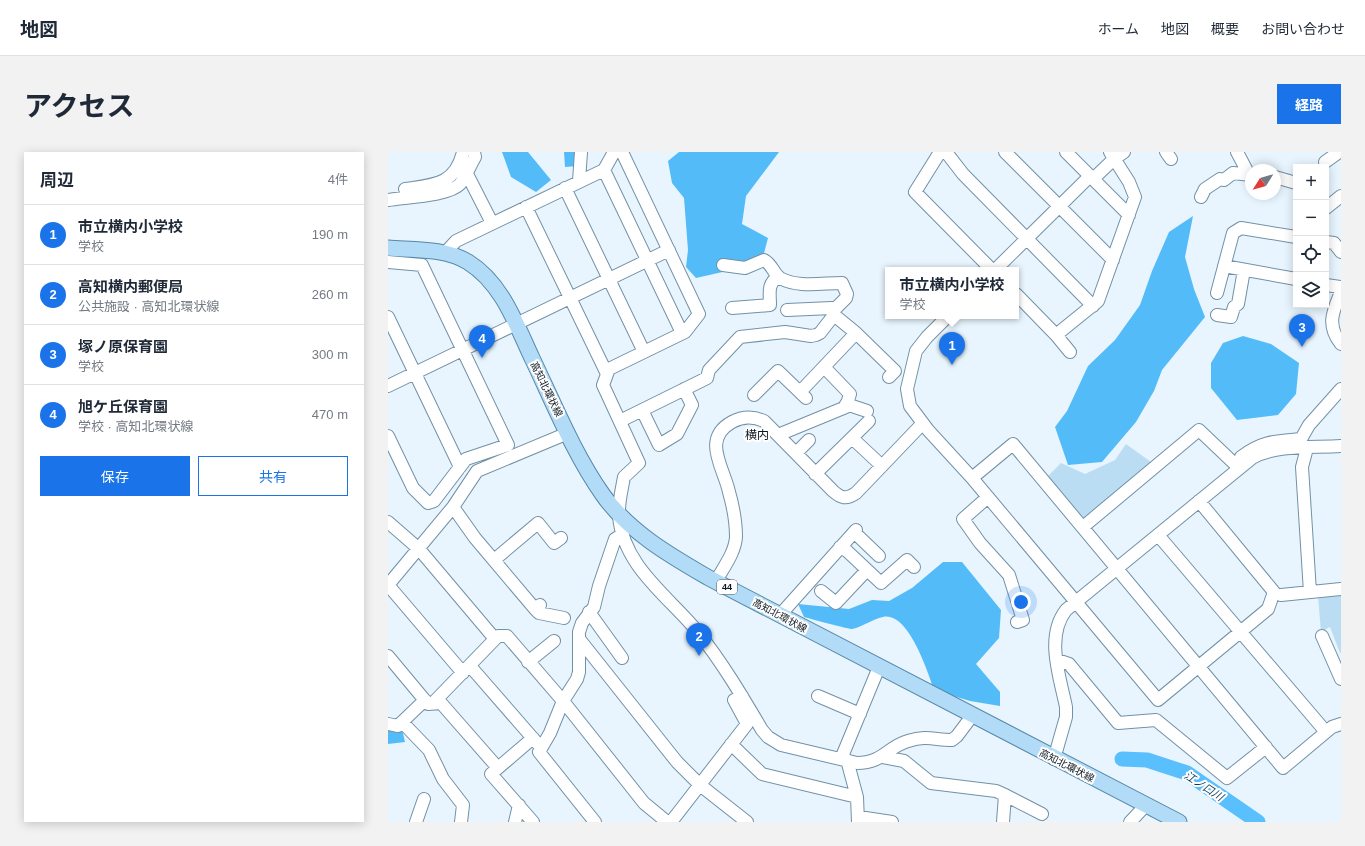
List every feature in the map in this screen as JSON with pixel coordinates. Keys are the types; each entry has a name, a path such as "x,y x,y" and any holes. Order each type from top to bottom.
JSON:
{"main road":[{"name":"高知北環状線","path":"388,248 433,251 444,254 467,262 491,282 500,293 516,324 568,434 593,480 619,515 678,560 1054,759 1179,822"}],"street":[{"path":"388,192 436,185 445,181 456,170 463,152"},
{"path":"388,200 438,194 449,191 460,184 474,157 474,152"},
{"path":"580,181 581,152"},
{"path":"444,254 456,241 604,170 614,152"},
{"path":"622,152 699,314 682,333 609,369 603,385 640,463 624,477 619,515 623,534 631,554 651,583 696,631 742,696 762,730 775,742 844,760 864,763 883,757 896,746 908,741 925,738 952,740 957,736 972,716"},
{"path":"940,152 915,192 990,267"},
{"path":"946,152 962,174 1093,306"},
{"path":"1005,152 1113,260"},
{"path":"1066,152 1128,215"},
{"path":"1237,152 1245,167"},
{"path":"1325,162 1339,152"},
{"path":"996,267 1059,206 1116,154 1135,197 1098,301 1056,335"},
{"path":"604,170 682,333"},
{"path":"466,172 492,224"},
{"path":"1201,197 1205,189 1220,179 1224,180 1233,173 1245,174"},
{"path":"1281,179 1293,182"},
{"path":"565,188 644,352"},
{"path":"1329,206 1341,196"},
{"path":"526,207 607,374"},
{"path":"1217,293 1233,233 1241,228 1293,237"},
{"path":"1329,242 1334,243 1341,252"},
{"path":"388,386 669,250"},
{"path":"620,421 707,378 709,370 740,337 785,332 811,336 820,333 834,312 846,298 847,294 842,283 797,284 778,277 769,263 764,260 745,268 723,266"},
{"path":"388,262 422,265 508,445 466,460 434,501 428,503 413,488 388,436"},
{"path":"1224,266 1293,278"},
{"path":"1217,315 1231,318 1234,306 1238,304 1244,270"},
{"path":"732,308 770,304 770,285 773,280 778,277"},
{"path":"1329,285 1341,287"},
{"path":"1341,292 1331,319 1341,343"},
{"path":"1019,297 1056,335 1070,352"},
{"path":"787,310 832,308 834,312 895,371 889,377"},
{"path":"388,317 460,467"},
{"path":"945,319 923,341 914,357 907,389 910,406 941,446 972,478 1158,700 1268,609 1274,592 1199,501"},
{"path":"754,395 778,371 803,395 824,367 856,333"},
{"path":"778,435 846,407 850,394 824,367"},
{"path":"642,410 659,446 677,434 692,405 684,389"},
{"path":"1054,759 1066,712 1055,645 1058,624 1066,610 1199,501 1256,446 1301,438 1309,425 1341,389"},
{"path":"815,474 852,438 868,416 846,404"},
{"path":"716,581 733,549 736,538 730,493 716,453 717,441 720,433 729,423 748,417 764,421 837,495 849,498 856,493 923,423"},
{"path":"1083,527 1199,430 1236,465"},
{"path":"542,748 388,585 453,507 477,471 568,434"},
{"path":"852,438 882,466"},
{"path":"796,454 809,440"},
{"path":"972,478 1013,444 1284,768 1332,727 1341,724"},
{"path":"1236,465 1259,454 1278,450 1341,446"},
{"path":"1307,448 1302,467 1310,592"},
{"path":"988,497 963,519 980,543 1009,575 1023,620 1016,622"},
{"path":"453,507 475,538 537,607 539,613 564,618"},
{"path":"388,522 419,549 495,639"},
{"path":"494,560 538,523 554,543 561,538"},
{"path":"780,615 856,531 879,556"},
{"path":"594,822 539,752 563,701 577,679 579,672 579,632 582,623 594,607 599,586 615,539 623,534"},
{"path":"1158,535 1326,732"},
{"path":"840,547 881,582 907,560 914,568"},
{"path":"821,591 836,603 867,570"},
{"path":"1281,595 1341,589"},
{"path":"589,612 622,658"},
{"path":"388,724 398,726 429,702 466,669 498,636 506,636 563,701 644,802 667,822"},
{"path":"1322,636 1341,679"},
{"path":"580,640 677,762 700,785 747,822"},
{"path":"528,662 554,641"},
{"path":"388,656 429,702 441,703 498,768"},
{"path":"1057,660 1069,664 1118,723 1156,720 1227,778 1266,747"},
{"path":"879,667 860,714 844,760 857,797 858,819 892,822"},
{"path":"671,822 747,724 734,700 742,696"},
{"path":"818,696 860,714"},
{"path":"402,722 429,750 443,779 463,805 460,822"},
{"path":"533,738 491,774 533,822"},
{"path":"731,744 762,774 857,797"},
{"path":"883,757 904,761 931,783 996,791 1042,814"},
{"path":"1003,822 1005,795"},
{"path":"416,822 424,799"},
{"path":"515,822 519,805"},
{"path":"1130,822 1146,805"}],"shaded area":[{"path":"502,152 528,152 551,180 536,192 511,177"},
{"path":"564,152 580,152 579,166 565,167"},
{"path":"679,152 779,152 746,196 742,224 768,238 762,261 696,278 686,267 688,250 684,198 672,183 668,161"},
{"path":"1193,216 1185,257 1194,289 1205,317 1162,370 1154,391 1136,422 1102,462 1068,465 1055,427 1067,411 1088,366 1115,340 1140,305 1152,271 1169,232"},
{"path":"1243,336 1271,344 1299,363 1296,394 1278,415 1237,420 1211,388 1211,363 1223,343"},
{"path":"1126,444 1151,462 1083,520 1047,477 1061,463 1085,474 1115,460"},
{"path":"943,562 962,562 1001,610 999,638 976,664 1000,692 1000,706 970,701 934,690 916,644 901,623 892,618 879,618 852,629 804,617 798,604 849,609 872,600 889,601 912,588"},
{"path":"1341,594 1340,653 1330,627 1321,632 1318,596"},
{"path":"388,726 402,729 405,742 388,744"}],"waterway":[{"name":"江ノ口川","path":"1122,759 1147,760 1187,773 1258,822"}],"place":[{"name":"塚ノ原保育園","path":"1302,347"},
{"name":"旭ケ丘保育園","path":"482,358"},
{"name":"市立横内小学校","path":"952,365"},
{"name":"高知横内郵便局","path":"699,656"}],"district":[{"name":"横内","path":"757,435"}]}
